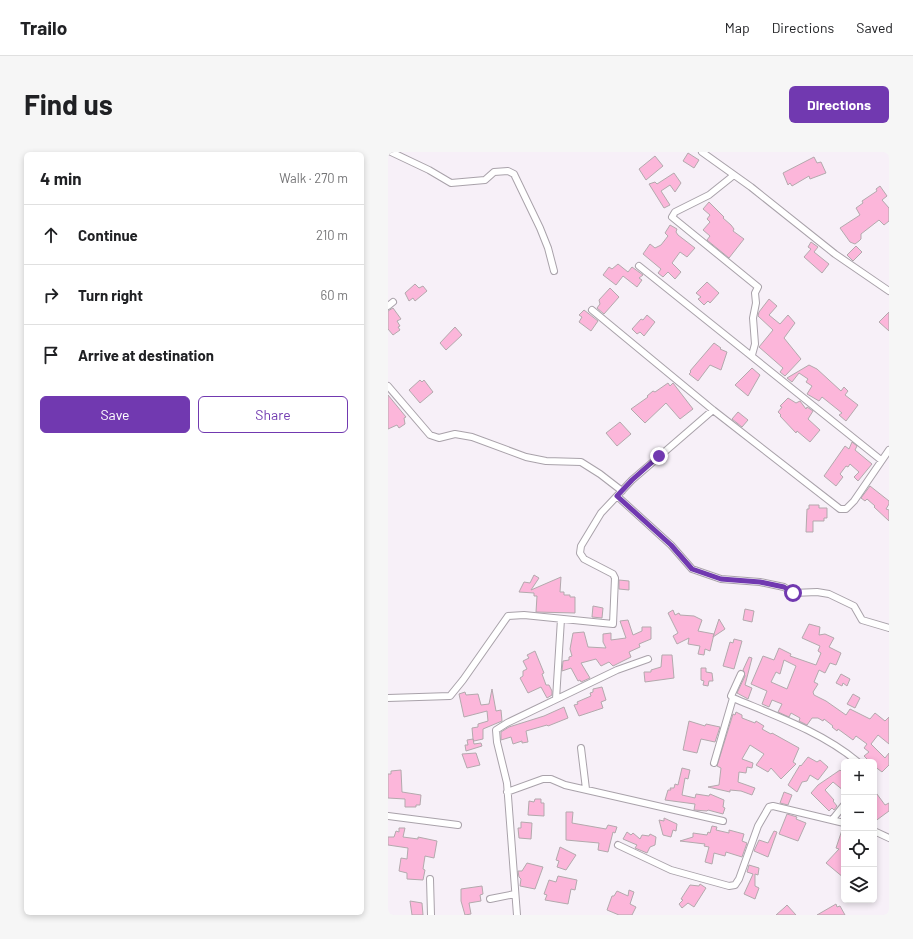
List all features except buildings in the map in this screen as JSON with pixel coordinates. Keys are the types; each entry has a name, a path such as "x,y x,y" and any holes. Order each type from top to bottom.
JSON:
{"street":[{"path":"391,152 429,170 451,183 485,180 494,172 508,171 514,174 543,234 554,271"},
{"path":"702,152 734,175 835,254 889,290"},
{"path":"734,175 720,188 675,212 672,217 758,287 755,293 756,303 753,318 755,344 752,355"},
{"path":"639,266 752,355 881,460"},
{"path":"883,286 889,282"},
{"path":"592,310 713,410 840,509 846,509 854,501 889,450"},
{"path":"388,386 430,434 439,438 455,434 472,437 526,458 546,461 581,462 600,474 671,545 692,569 721,579 760,582 784,587 793,593 817,592 829,594 854,606 862,620 889,628"},
{"path":"388,698 450,696 508,616 524,615 614,624 615,578 613,574 584,559 580,553 581,546 602,513 632,480 713,410"},
{"path":"556,699 561,619"},
{"path":"517,915 507,792 496,730 507,723 617,670 648,659"},
{"path":"714,763 733,698 731,696 741,674"},
{"path":"733,698 785,720 839,746 854,759"},
{"path":"581,748 586,789"},
{"path":"507,792 542,779 551,779 565,785 723,821"},
{"path":"618,845 671,870 729,886 735,885 739,880 758,826 769,807 773,806 841,822"},
{"path":"832,820 841,809"},
{"path":"388,816 458,825"},
{"path":"877,832 889,838"},
{"path":"430,879 431,915"},
{"path":"490,899 515,894"}],"route":[{"path":"659,456 632,480 617,496 671,545 692,569 721,579 760,582 784,587 793,593"}]}
